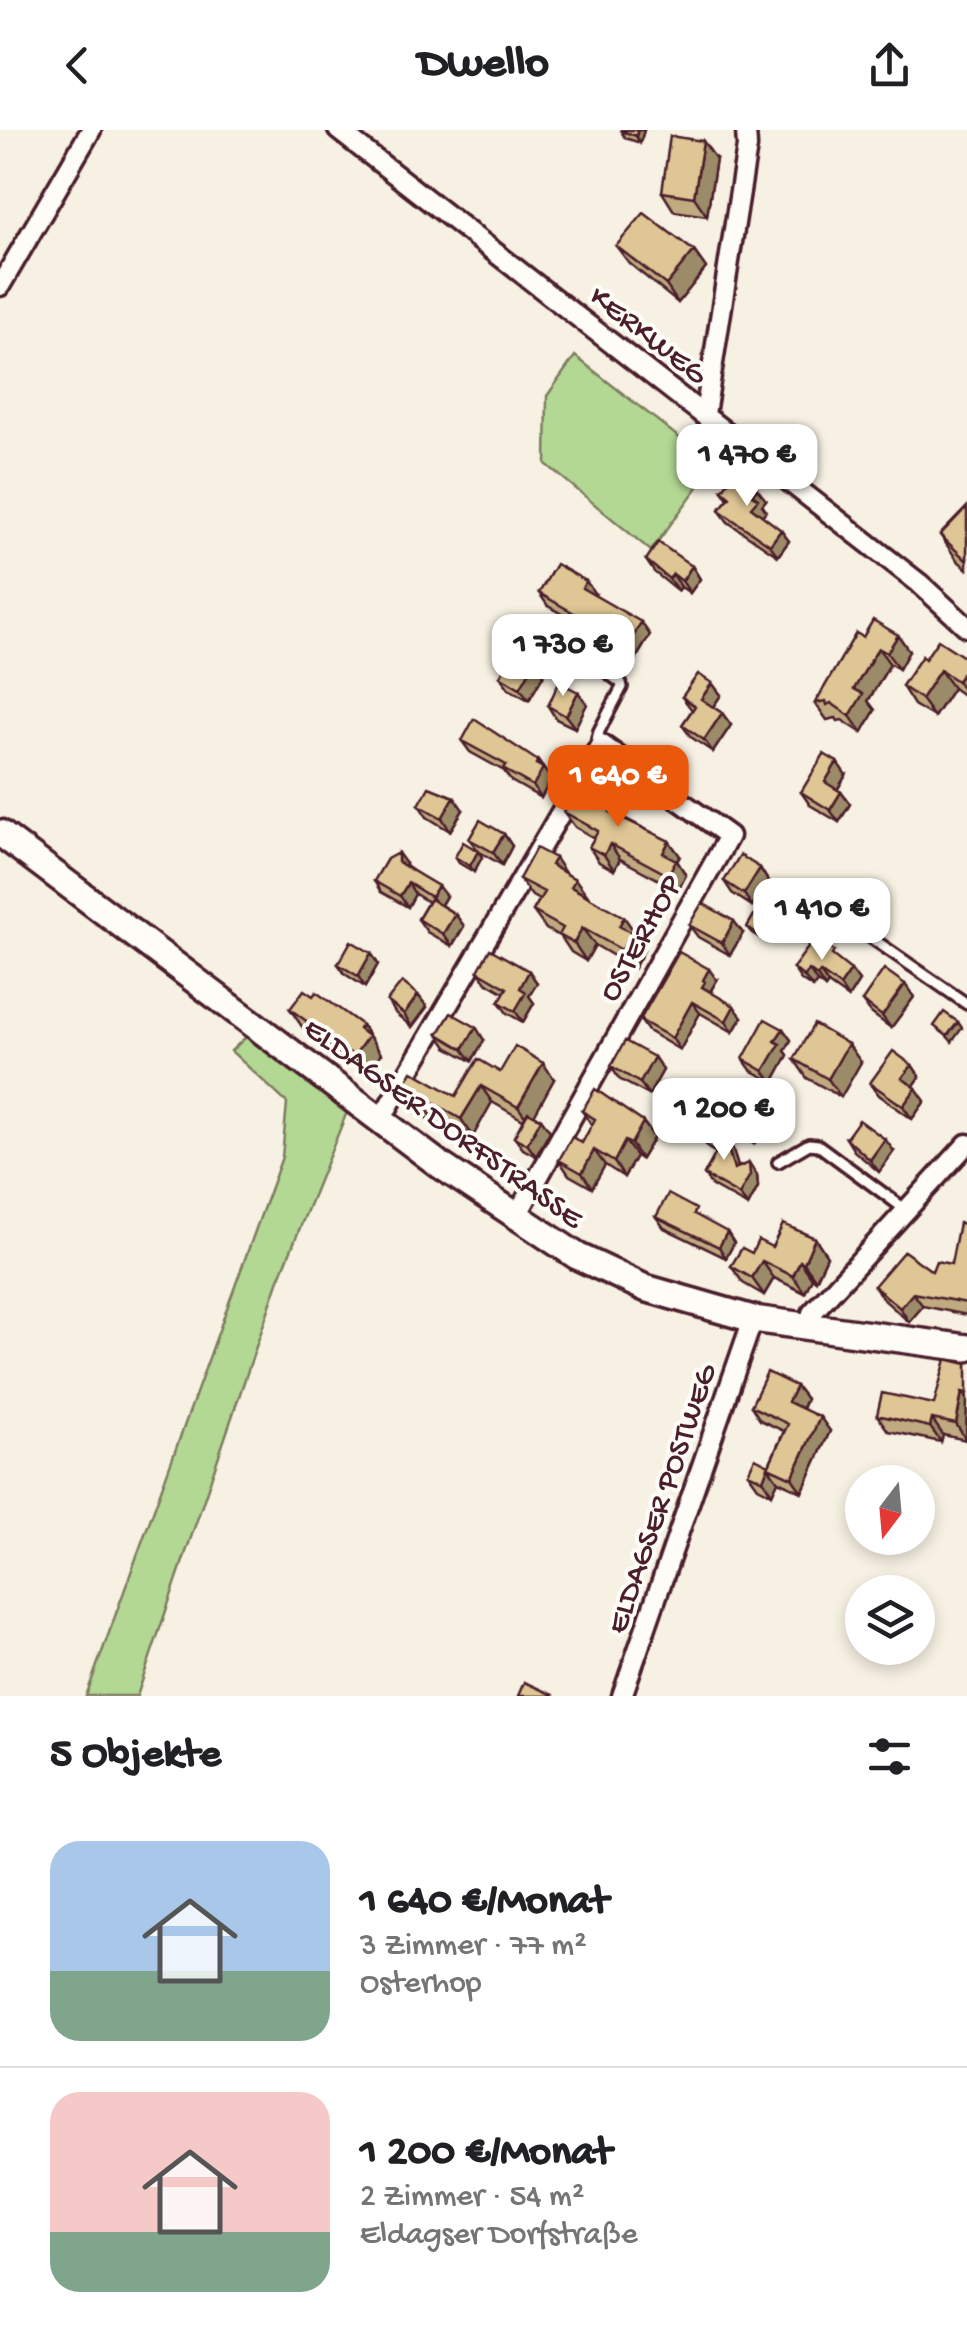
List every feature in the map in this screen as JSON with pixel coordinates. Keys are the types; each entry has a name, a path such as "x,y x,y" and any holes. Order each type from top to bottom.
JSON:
{"street":[{"path":"0,286 91,130"},
{"name":"KERKWEG","path":"338,130 919,583 967,627"},
{"path":"705,414 747,147 746,130"},
{"path":"381,1119 601,744"},
{"name":"OSTERHOP","path":"516,1217 730,836 601,744"},
{"name":"ELDAGSER DORFSTRASSE","path":"0,833 381,1119 516,1217 578,1256 645,1288 752,1320 967,1348"},
{"path":"809,1329 812,1313 967,1144"},
{"name":"ELDAGSER POSTWEG","path":"622,1696 752,1320"}],"lane":[{"path":"575,648 621,683 622,688 599,730 597,740 601,744"},
{"path":"864,933 967,1004"},
{"path":"778,1162 808,1144 818,1145 908,1212"}],"green space":[{"path":"575,356 714,465 651,551 546,464 547,396"},
{"path":"248,1035 347,1112 278,1282 137,1696 86,1696 282,1157 287,1103 231,1051"}],"building":[{"path":"670,136 703,141 694,197 662,192"},
{"path":"644,213 694,251 666,285 616,246"},
{"path":"736,472 757,489 752,495 758,499 751,507 781,530 770,545 719,510 730,497 722,490"},
{"path":"967,507 967,561 940,535"},
{"path":"658,542 692,566 682,581 673,574 669,579 646,560"},
{"path":"556,564 586,581 582,588 641,622 626,650 588,628 591,623 539,593"},
{"path":"873,620 898,635 887,653 878,648 854,689 863,694 850,716 826,701 815,703 856,633 863,637"},
{"path":"938,640 967,659 967,666 957,681 940,670 921,699 902,686"},
{"path":"515,650 535,662 520,688 500,676 506,666 504,660"},
{"path":"698,674 712,683 701,699 722,713 704,740 682,725 695,706 682,697"},
{"path":"559,682 578,692 566,716 548,706"},
{"path":"474,719 538,761 536,764 543,768 533,786 503,769 506,765 462,741"},
{"path":"824,754 837,762 825,782 841,792 830,810 801,792"},
{"path":"581,783 614,804 610,812 669,841 663,853 676,860 668,875 610,844 604,855 589,847 598,831 564,812 571,801 569,796"},
{"path":"429,787 454,797 442,818 419,805"},
{"path":"480,820 504,834 493,852 469,839"},
{"path":"463,842 478,851 470,866 455,857"},
{"path":"536,848 555,858 551,865 575,879 571,887 624,917 619,926 632,933 622,950 582,928 574,943 559,935 563,928 533,911 544,892 519,879"},
{"path":"398,853 398,862 438,886 431,897 408,883 400,896 374,881 387,859"},
{"path":"740,855 760,868 744,894 724,881"},
{"path":"430,899 455,914 443,934 418,919"},
{"path":"702,903 734,921 722,943 689,925"},
{"path":"830,906 843,914 836,927 822,919"},
{"path":"754,915 769,923 762,936 747,927"},
{"path":"815,938 851,970 840,986 820,972 817,976 809,970 804,977 793,968"},
{"path":"351,941 371,953 358,976 338,964"},
{"path":"490,949 529,971 520,988 526,992 515,1011 499,1002 507,988 478,971"},
{"path":"679,952 709,969 702,987 734,1006 726,1021 692,1002 672,1038 640,1020"},
{"path":"884,969 905,984 882,1016 862,1001"},
{"path":"402,982 418,995 404,1014 387,1001"},
{"path":"304,990 313,996 316,992 362,1025 359,1029 368,1036 354,1056 290,1009"},
{"path":"944,1012 958,1022 947,1036 934,1026"},
{"path":"451,1013 476,1027 463,1049 438,1034"},
{"path":"765,1019 783,1029 775,1041 780,1044 764,1071 743,1059"},
{"path":"814,1024 848,1044 828,1079 794,1059"},
{"path":"625,1041 654,1057 640,1083 611,1066"},
{"path":"515,1046 543,1063 518,1107 481,1086 461,1119 430,1101 426,1108 400,1093 412,1071 456,1096 478,1059 500,1072"},
{"path":"893,1051 912,1065 902,1078 916,1088 903,1106 870,1083"},
{"path":"595,1089 643,1122 631,1144 625,1141 614,1162 594,1150 582,1173 559,1160 572,1137 582,1143 595,1119 582,1111"},
{"path":"740,1092 761,1104 745,1131 725,1120"},
{"path":"528,1112 541,1119 527,1144 514,1137"},
{"path":"859,1120 885,1139 870,1160 846,1138"},
{"path":"708,1123 723,1132 734,1169 749,1163 750,1175 739,1195 704,1175 719,1147 700,1137"},
{"path":"668,1194 727,1232 719,1247 656,1217"},
{"path":"959,1223 967,1224 967,1303 913,1293 900,1308 874,1286 904,1251 932,1271 936,1261 951,1264"},
{"path":"783,1224 815,1238 804,1263 800,1261 793,1276 762,1261 752,1278 731,1266 742,1248 752,1253 758,1240 772,1247"},
{"path":"946,1359 967,1364 967,1393 962,1392 956,1424 932,1419 930,1427 877,1415 882,1393 934,1404"},
{"path":"767,1372 796,1386 788,1402 820,1417 792,1478 768,1467 763,1480 748,1473 755,1458 769,1465 788,1424 751,1406"},
{"path":"524,1682 553,1695 553,1696 518,1696"}]}
